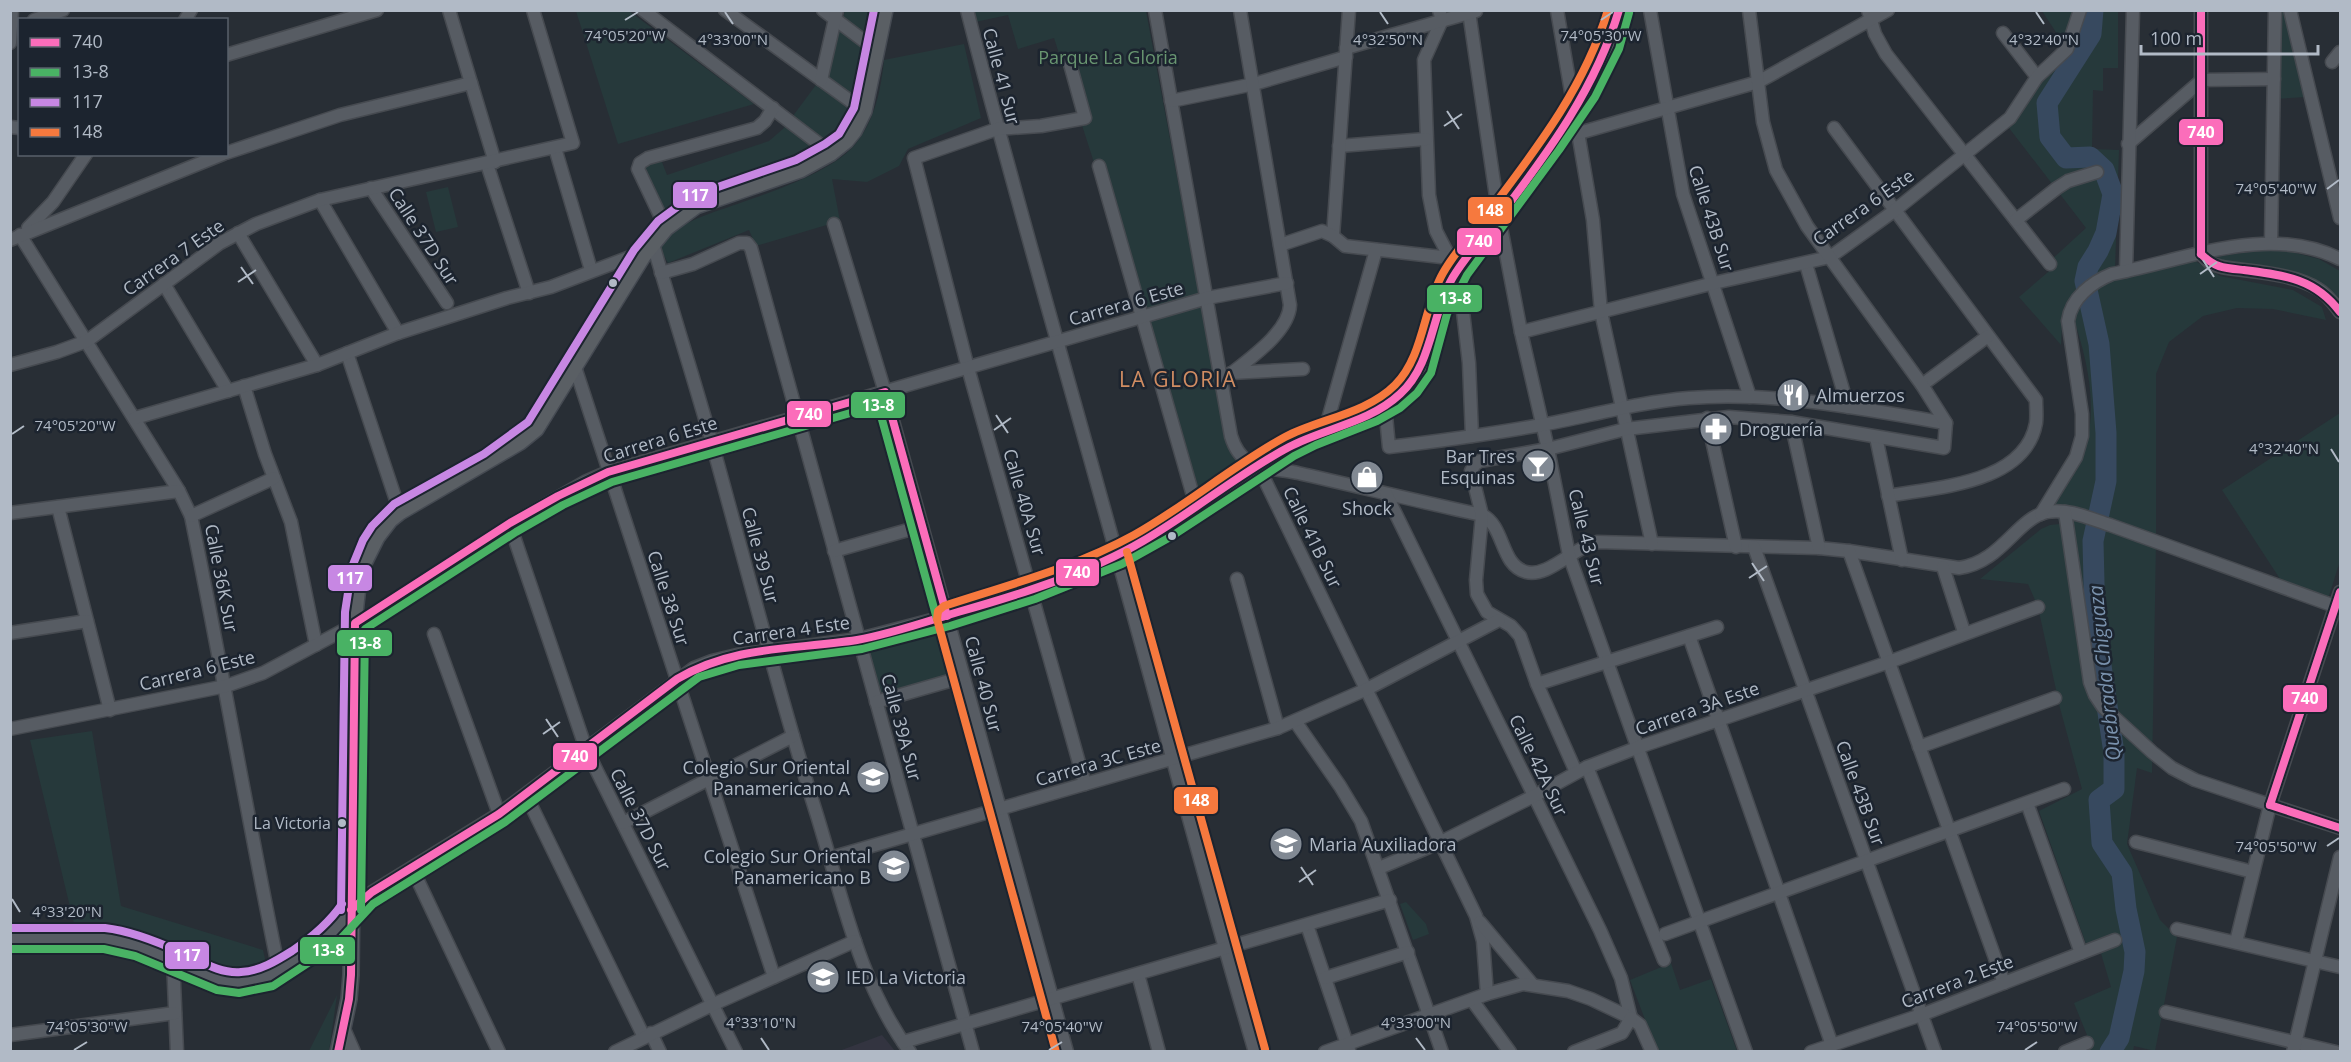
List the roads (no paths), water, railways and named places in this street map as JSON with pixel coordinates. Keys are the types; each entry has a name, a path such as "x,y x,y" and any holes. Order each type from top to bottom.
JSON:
{"main road":[{"path":"338,1052 344,1029 351,975 357,593 363,565 377,537 395,516 528,436 542,420 648,250 666,228 696,206 800,170 831,153 846,141 864,111 885,10"}],"street":[{"path":"10,43 16,25 12,10"},
{"path":"40,18 63,10"},
{"path":"228,54 377,10"},
{"path":"449,10 529,293"},
{"name":"Carrera 7 Este","path":"10,365 87,341 220,243 256,224 320,200 573,143 533,10"},
{"path":"643,10 831,153"},
{"path":"725,10 864,111"},
{"path":"823,10 836,15 876,50"},
{"name":"Calle 41 Sur","path":"967,10 998,129 1255,1052"},
{"name":"Calle 41B Sur","path":"1155,10 1207,298 1226,377 1235,448 1249,462 1258,466 1476,916 1483,942 1487,994"},
{"path":"1226,377 1281,329 1287,321 1290,305 1240,10"},
{"path":"1332,236 1349,10"},
{"path":"1557,10 1580,133 1593,220 1601,312 1652,544"},
{"name":"Carrera 4 Este","path":"10,939 105,938 138,946 208,976 228,982 259,980 279,972 328,938 366,896 499,814 677,679 702,664 767,650 859,639 947,616 1031,589 1117,555 1166,527 1289,447 1384,406 1410,385 1422,366 1437,310 1458,269 1499,217 1575,107 1609,45 1619,10"},
{"name":"Calle 43B Sur","path":"1650,10 1683,194 1750,397"},
{"path":"1664,960 1581,770 1537,684 1520,636 1511,626 1483,607 1476,587 1482,515 1471,471 1480,461 1548,449 1626,429 1707,418 1729,417 1791,422 1944,448 1946,423 1922,385 1797,210 1776,170 1763,122 1749,10"},
{"path":"1580,133 1758,82 1869,16 1888,10"},
{"name":"Carrera 6 Este","path":"1521,332 1714,283 1830,257 1894,211 2010,118 2037,77 2067,49 2080,10"},
{"path":"2126,271 2133,10"},
{"path":"2201,10 2201,254 2211,264 2289,278 2309,284 2327,296 2340,312"},
{"path":"2271,243 2275,10"},
{"path":"2290,10 2340,213"},
{"path":"1171,101 1254,84 1346,52 1440,15 1473,11"},
{"name":"Calle 43 Sur","path":"1473,11 1499,217 1569,555 1746,1052"},
{"path":"821,80 836,15"},
{"path":"1440,15 1424,60 1431,213 1436,231 1458,269 1469,363 1472,436"},
{"path":"1869,16 1886,54 2050,264"},
{"path":"2002,33 2037,77"},
{"path":"2332,62 2340,52"},
{"path":"998,129 1041,126 1085,118 1070,64"},
{"path":"2128,144 2202,80 2274,79"},
{"path":"228,153 340,115 471,83"},
{"path":"666,228 638,168 640,163 648,158 757,128 765,121 772,108"},
{"path":"1834,128 2036,400 2036,421 2033,434 2017,457 2005,466 1972,480 1888,496"},
{"name":"Calle 40A Sur","path":"998,129 914,158 968,368 1085,784"},
{"path":"1339,146 1426,139"},
{"path":"555,148 591,270"},
{"path":"15,237 38,219 53,202 85,156"},
{"path":"15,237 220,156"},
{"path":"1099,166 1196,506"},
{"path":"2016,220 2068,181 2097,172"},
{"name":"Calle 37D Sur","path":"371,188 447,303"},
{"path":"320,200 398,333"},
{"name":"Calle 40 Sur","path":"834,224 885,392 1067,1052"},
{"path":"1280,245 1322,231 1345,246 1450,258"},
{"path":"238,233 317,365"},
{"name":"Calle 36K Sur","path":"15,237 87,341 179,490 191,516 226,686 245,801 279,972"},
{"name":"Calle 39A Sur","path":"661,273 693,264 744,243 751,248 973,1052"},
{"path":"1258,466 1296,472 1482,515 1495,526 1511,562 1521,571 1530,573 1542,571 1597,542 1819,548 1943,567 1967,567 1983,562 2041,514 2076,457 2082,436 2082,414 2068,321 2069,313 2080,295 2099,279 2247,244 2271,243 2309,247 2340,259"},
{"path":"135,418 317,365 398,333 529,293 648,250"},
{"name":"Calle 39 Sur","path":"648,250 661,273 711,442 767,650 855,941 877,999 907,1047"},
{"path":"1325,430 1376,250"},
{"path":"1806,264 1848,407"},
{"name":"Carrera 6 Este","path":"10,729 226,686 263,673 380,610 510,525 585,482 608,472 1207,298 1287,283"},
{"path":"164,284 228,391"},
{"path":"1922,385 1988,336"},
{"path":"347,352 395,516"},
{"name":"Calle 38 Sur","path":"575,367 774,977"},
{"path":"1226,377 1303,369"},
{"path":"244,386 265,454 291,522 316,645"},
{"path":"1384,406 1389,447 1541,425 1690,398 1732,396 1848,407 1946,423"},
{"path":"1729,417 1732,396"},
{"path":"1707,418 1736,547"},
{"path":"1791,422 1819,548"},
{"path":"1876,437 1902,560"},
{"path":"191,516 274,478"},
{"path":"10,513 179,490"},
{"name":"Calle 42A Sur","path":"1386,494 1600,930 1621,978 1631,1018 1640,1025 1652,1052"},
{"path":"58,507 110,710"},
{"path":"2041,514 2065,512 2110,525 2338,607"},
{"path":"2065,512 2092,689 2103,707 2162,761 2183,774 2340,828"},
{"name":"Calle 37D Sur","path":"510,525 586,749 736,1052"},
{"path":"834,551 922,526"},
{"name":"Calle 43B Sur","path":"1754,547 1935,1052"},
{"path":"1849,551 2004,983"},
{"path":"1943,567 1964,632"},
{"path":"1237,579 1278,728"},
{"path":"2236,942 2270,805 2338,607 2340,591"},
{"name":"Carrera 3A Este","path":"1379,868 1441,842 1581,770 1639,747 1889,662 1964,632 2038,607"},
{"name":"Carrera 3C Este","path":"830,858 1278,728 1367,689 1499,620"},
{"path":"10,633 87,621"},
{"path":"1537,684 1717,627"},
{"path":"434,634 499,814"},
{"path":"1689,636 1832,1045"},
{"path":"876,702 963,677"},
{"path":"1919,747 2055,698"},
{"path":"1295,721 1318,752 1361,821 1443,1052"},
{"path":"623,823 793,736"},
{"path":"1665,934 2064,789"},
{"path":"526,795 647,1035 660,1052"},
{"path":"2027,803 2081,953"},
{"path":"2136,842 2253,872"},
{"path":"2294,1047 2315,961 2336,899 2340,857"},
{"path":"412,868 500,1052"},
{"path":"907,1047 965,1022 1053,999 1390,900"},
{"path":"1476,916 1532,984"},
{"path":"1307,925 1348,1048"},
{"path":"2178,928 2340,968"},
{"name":"Carrera 2 Este","path":"1811,1052 1922,1015 2115,940"},
{"path":"615,1052 714,1004 855,941"},
{"path":"1325,978 1408,952"},
{"path":"173,960 177,1052"},
{"path":"1138,974 1159,1052"},
{"path":"1325,1052 1348,1048 1487,994 1523,984 1532,984 1568,991 1611,1007 1631,1018 1622,1033 1574,1052"},
{"path":"1472,1000 1510,1052"},
{"path":"2166,1012 2294,1047 2336,1052"},
{"path":"10,1035 175,1013"},
{"path":"344,1029 354,1052"},
{"path":"2065,1052 2087,1043"}],"waterway":[{"name":"Quebrada Chiguaza","path":"2093,10 2091,34 2047,103 2050,137 2066,158 2090,157 2104,170 2113,194 2106,233 2088,267 2085,281 2099,344 2106,433 2106,481 2093,541 2095,625 2114,753 2114,789 2099,800 2102,843 2122,873 2126,909 2135,952 2134,971 2119,1038 2110,1052"}],"place":[{"name":"Almuerzos","path":"1793,395"},
{"name":"Droguería","path":"1716,429"},
{"name":"Bar Tres Esquinas","path":"1538,466"},
{"name":"Shock","path":"1367,477"},
{"name":"Colegio Sur Oriental Panamericano A","path":"873,777"},
{"name":"La Victoria","path":"342,823"},
{"name":"Maria Auxiliadora","path":"1286,844"},
{"name":"Colegio Sur Oriental Panamericano B","path":"894,866"},
{"name":"IED La Victoria","path":"823,977"}],"district":[{"name":"LA GLORIA","path":"1178,379"}],"park label":[{"name":"Parque La Gloria","path":"1108,57"}]}
